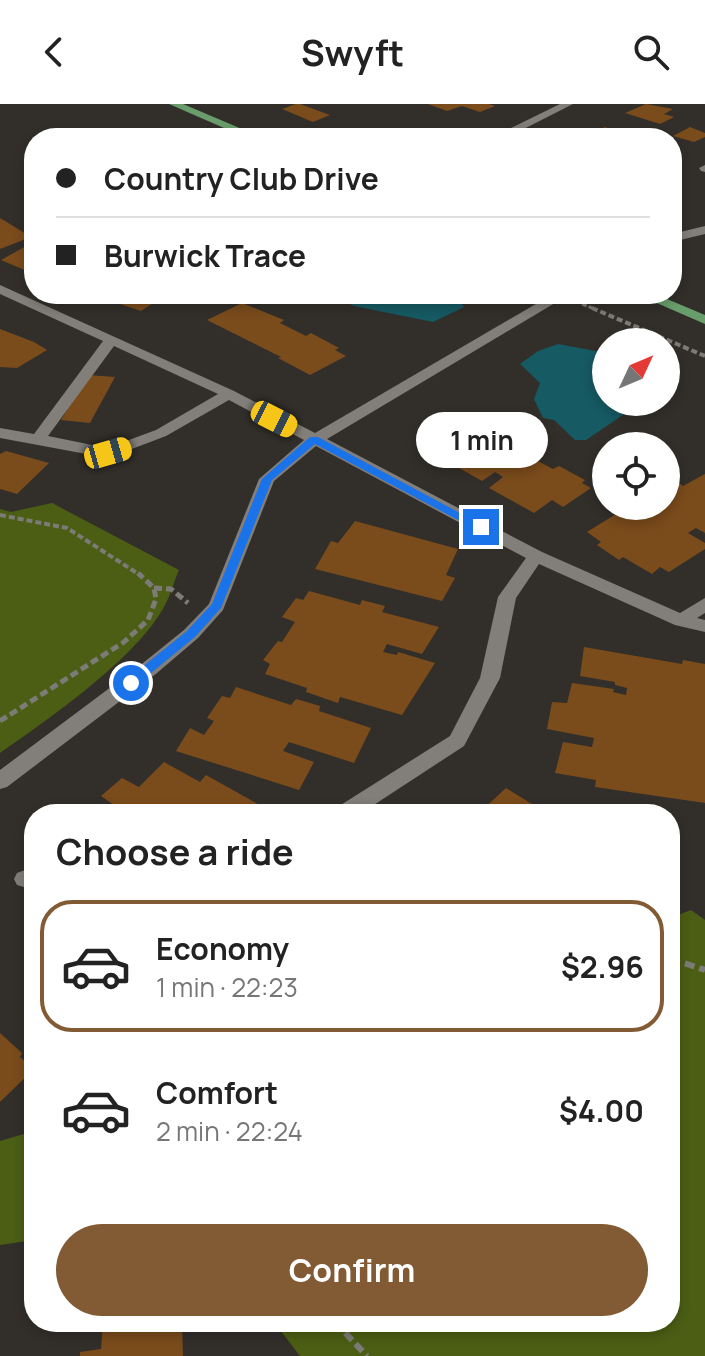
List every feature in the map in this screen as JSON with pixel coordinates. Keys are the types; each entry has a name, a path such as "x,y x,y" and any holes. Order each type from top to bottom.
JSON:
{"main road":[{"path":"174,104 233,128"},
{"path":"667,304 705,320"}],"street":[{"path":"518,128 568,104"},
{"path":"682,236 705,230"},
{"path":"0,289 24,300"},
{"path":"34,304 229,394 536,556 681,621 705,626"},
{"path":"0,781 150,668 217,606 267,479 314,440 545,304"},
{"path":"38,439 111,340"},
{"path":"0,433 108,453 161,433 229,394"},
{"path":"359,804 457,741 490,678 507,597 536,556"},
{"path":"681,621 705,604"}],"path":[{"path":"585,304 705,356"},
{"path":"0,515 67,528 132,567 154,588 156,599 148,620 124,642 0,721"},
{"path":"154,588 171,589 205,618"},
{"path":"680,963 705,970"},
{"path":"344,1332 367,1356"}],"green space":[{"path":"52,503 179,570 165,605 135,645 91,686 0,753 0,509 11,512"},
{"path":"691,910 705,920 705,1356 300,1356 282,1332 680,1332 680,914"},
{"path":"24,1134 24,1241 0,1245 0,1141"}],"water":[{"path":"350,304 462,304 464,307 433,322"},
{"path":"558,344 592,350 592,416 621,416 598,432 592,432 586,440 575,440 554,420 543,418 534,399 540,383 520,364 538,351"}],"building":[{"path":"296,104 330,115 313,122 282,109"},
{"path":"428,104 495,106 480,112 462,106 447,111"},
{"path":"646,104 673,109 664,114 674,117 660,124 625,113"},
{"path":"690,127 705,133 705,137 694,142 682,139 682,131"},
{"path":"0,218 24,233 24,240 0,249"},
{"path":"24,247 24,270 1,260"},
{"path":"120,304 152,304 141,311"},
{"path":"244,304 284,320 280,323 306,336 311,333 339,348 335,350 346,356 310,375 207,320"},
{"path":"0,329 47,350 17,368 0,367"},
{"path":"88,375 115,377 90,423 61,420"},
{"path":"488,435 525,451 519,455 527,459 530,457 553,469 559,466 585,480 582,483 591,488 563,507 552,500 534,513 489,488 503,477 495,472 482,481 459,468 475,456 463,450"},
{"path":"6,451 49,463 17,494 0,489 0,454"},
{"path":"705,474 705,533 696,528 688,533 705,543 705,549 669,572 660,567 652,574 623,557 619,560 597,545 601,542 587,532 606,520 680,520 680,484 683,486"},
{"path":"355,521 458,549 446,575 455,578 442,601 315,569 331,541 338,543"},
{"path":"309,591 360,605 362,600 385,606 382,612 439,627 422,654 387,644 383,652 397,655 398,652 435,663 402,715 340,697 338,703 306,692 307,688 265,674 270,664 263,660 278,641 282,642 295,622 282,617 296,598 303,600"},
{"path":"584,647 682,664 683,660 705,664 705,803 595,787 596,780 555,773 563,742 592,747 594,738 547,729 552,702 567,703 572,683 614,689 613,692 626,695 627,688 615,685 615,682 580,676"},
{"path":"236,687 291,705 296,699 320,706 319,711 371,728 354,763 289,742 283,751 314,762 299,790 176,751 190,728 204,735 214,721 207,718 222,696 230,698"},
{"path":"164,762 200,782 206,775 258,804 113,804 101,796 122,778 139,787"},
{"path":"506,788 532,804 489,804"},
{"path":"0,1033 22,1053 24,1079 0,1102"},
{"path":"102,1332 182,1332 183,1356 80,1356 80,1352 101,1349"}],"route":[{"path":"131,683 191,634 217,606 267,479 314,440 481,527"}]}
